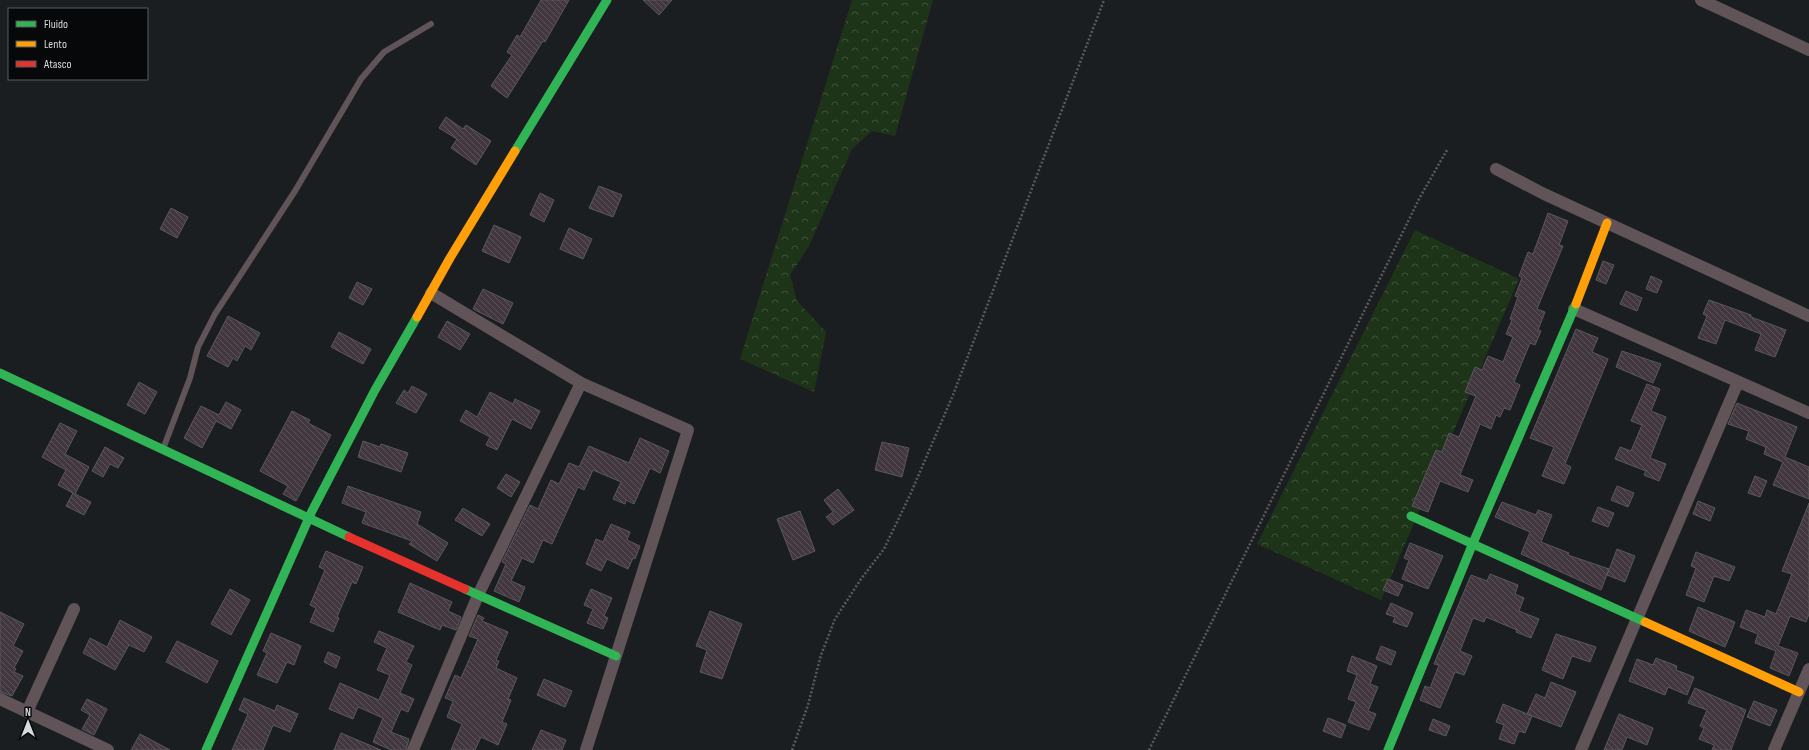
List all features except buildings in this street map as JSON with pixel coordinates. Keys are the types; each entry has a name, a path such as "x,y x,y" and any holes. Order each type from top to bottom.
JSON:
{"street":[{"path":"1701,0 1809,50"},
{"path":"206,750 309,518 376,390 431,293 602,2"},
{"path":"1496,169 1607,223 1809,316"},
{"path":"1388,750 1473,542 1574,308 1607,223"},
{"path":"431,293 580,383 688,430 586,750"},
{"path":"1574,308 1809,413"},
{"path":"0,373 162,451 616,656"},
{"path":"1581,750 1738,382"},
{"path":"413,750 479,593 580,383"},
{"path":"1411,516 1473,542 1636,619 1799,692"},
{"path":"27,712 74,609"},
{"path":"1774,750 1809,669"},
{"path":"0,699 108,750"}],"lane":[{"path":"162,451 190,378 198,347 215,314 295,191 361,79 384,52 431,24"}],"path":[{"path":"792,750 808,706 821,655 835,619 861,579 884,548 910,495 953,395 1104,0"},
{"path":"1149,750 1419,199 1447,150"}],"green space":[{"path":"852,0 933,0 895,136 872,131 852,149 809,246 790,275 797,301 826,332 814,392 740,359"},
{"path":"1415,230 1519,279 1381,600 1257,544"}],"traffic: fast":[{"path":"515,151 607,0"},
{"path":"1388,750 1473,543 1576,304"},
{"path":"206,750 312,511 375,390 417,317"},
{"path":"0,373 349,537"},
{"path":"1411,516 1645,622"},
{"path":"465,589 616,656"}],"traffic: slow":[{"path":"417,317 450,258 515,151"},
{"path":"1576,304 1607,223"},
{"path":"1645,622 1799,692"}],"traffic: jam":[{"path":"349,537 465,589"}]}
